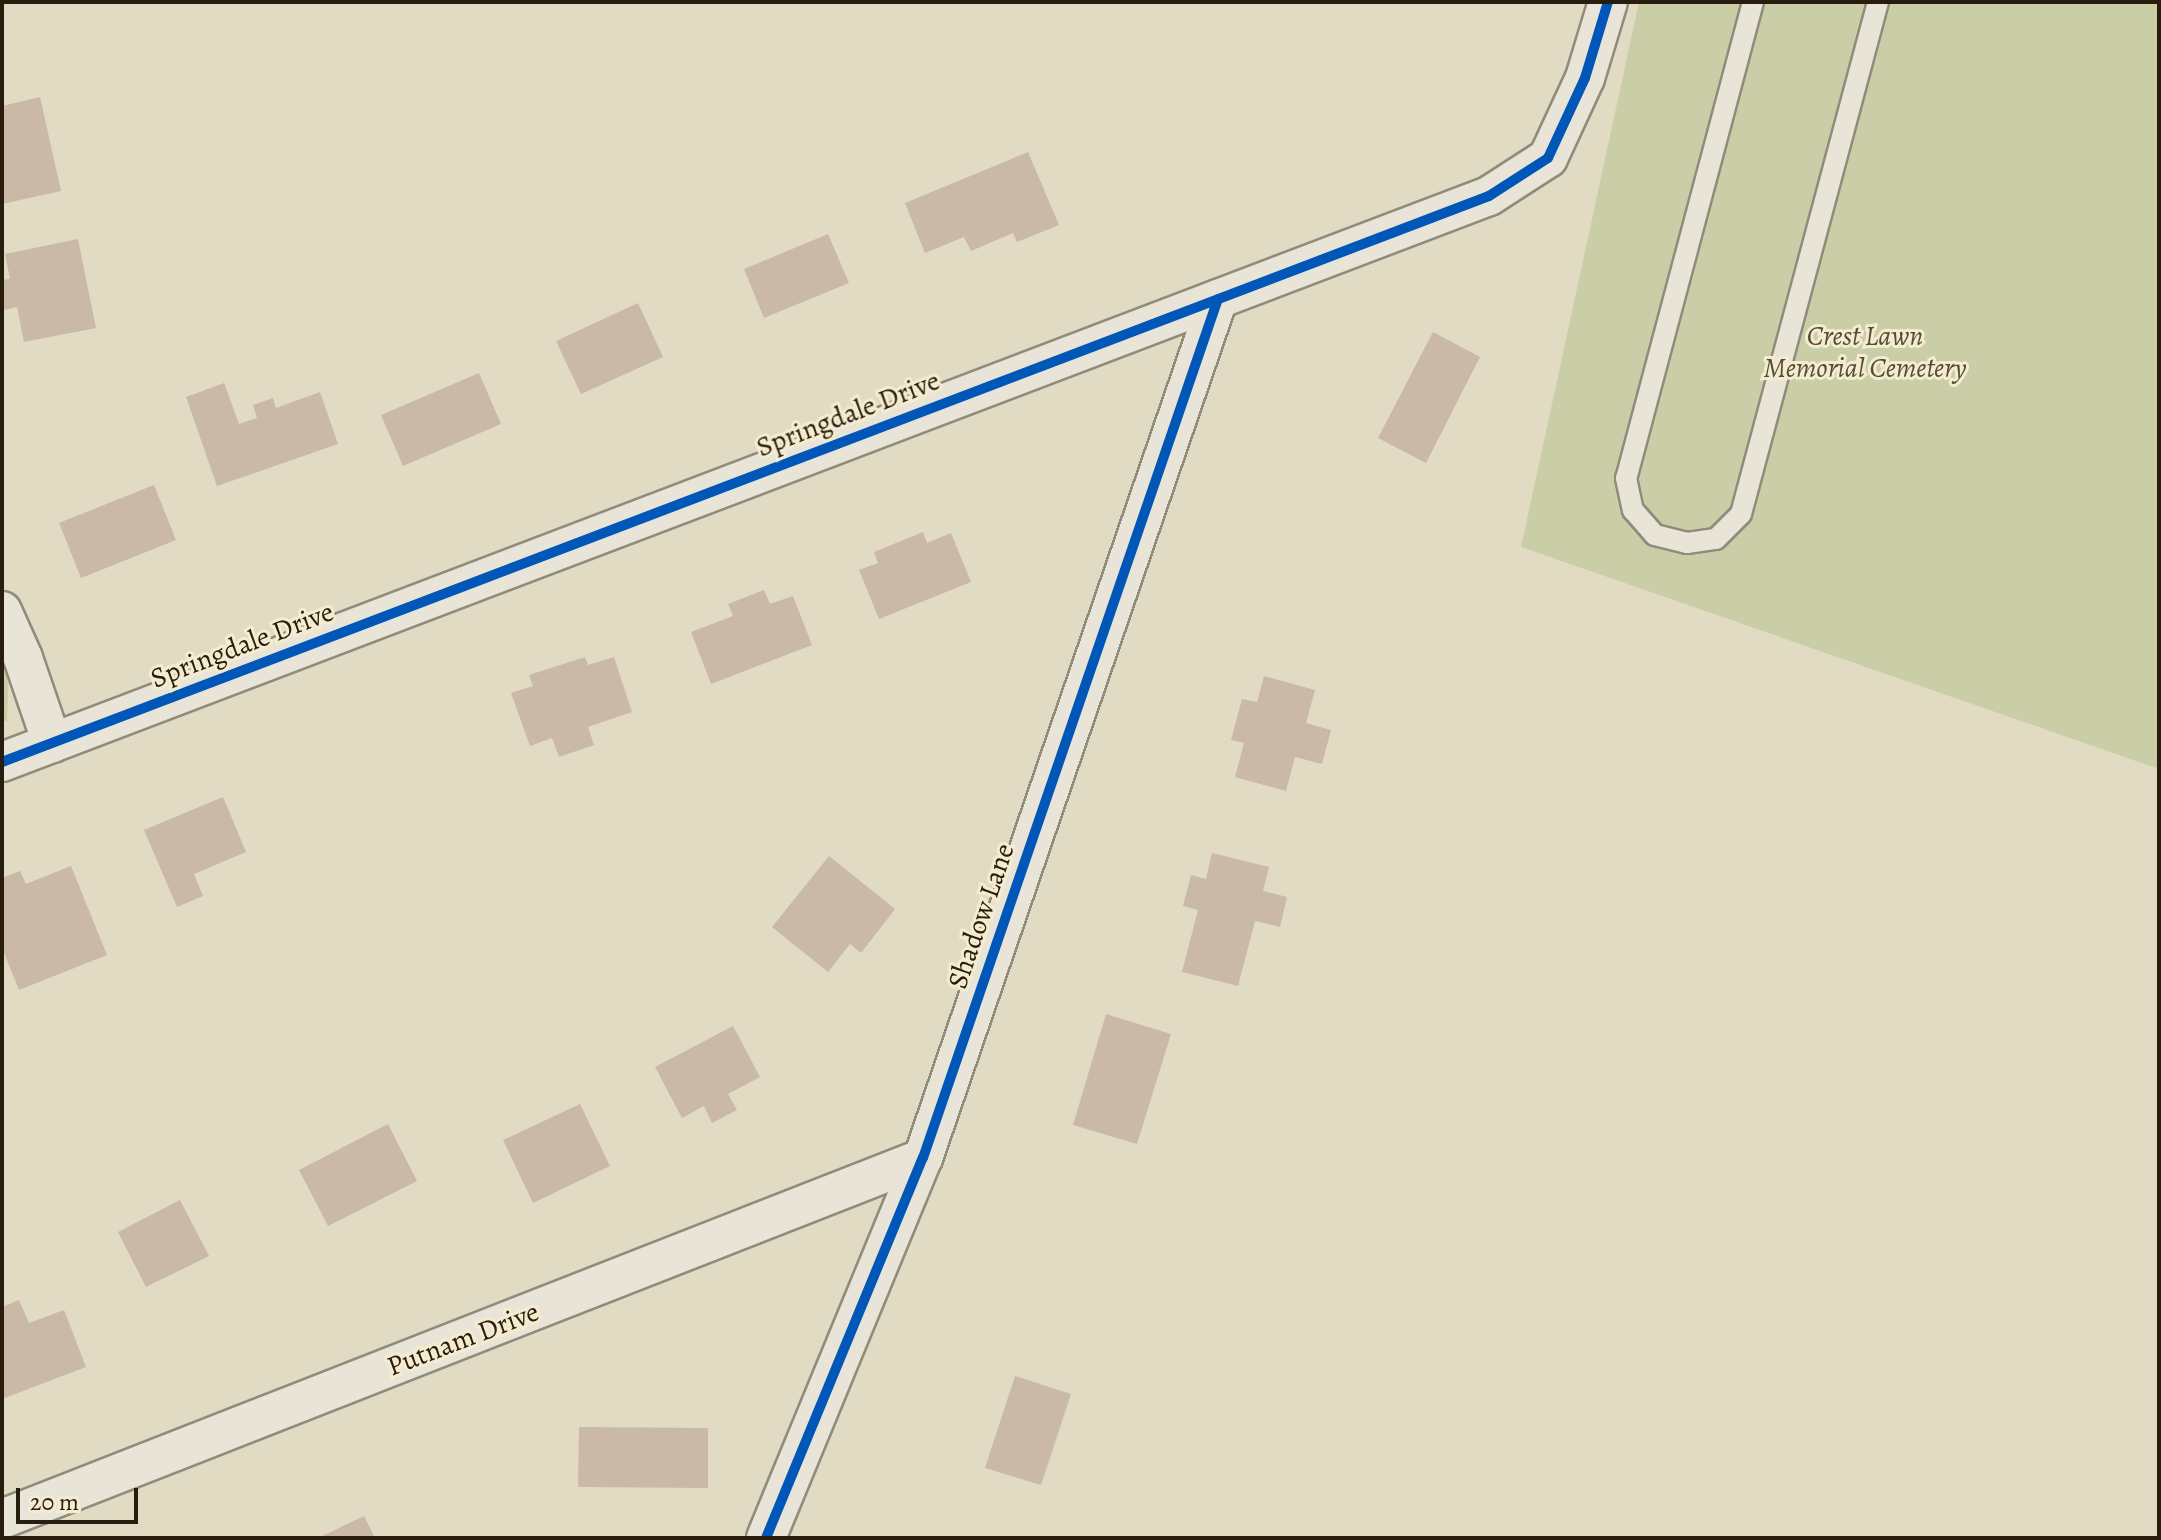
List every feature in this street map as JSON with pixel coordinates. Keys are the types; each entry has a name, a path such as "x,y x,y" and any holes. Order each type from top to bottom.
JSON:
{"street":[{"name":"Springdale Drive","path":"2,762 1489,196 1548,158 1585,78 1608,2"},
{"name":"Shadow Lane","path":"766,1538 923,1158 1218,299"},
{"path":"2,611 23,658 52,743"},
{"name":"Putnam Drive","path":"2,1519 923,1158"}],"lane":[{"path":"1753,2 1626,478 1633,510 1655,535 1687,543 1716,539 1741,514 1878,2"}],"green space":[{"name":"Crest Lawn Memorial Cemetery","path":"1639,2 2159,2 2159,769 1521,547"},
{"path":"2,660 9,660 7,721 2,721"}],"building":[{"path":"40,97 61,191 2,204 2,106"},
{"path":"1028,152 1059,225 1017,242 1013,233 971,251 964,237 925,253 905,203"},
{"path":"828,234 849,283 764,318 744,269"},
{"path":"78,239 96,328 24,342 17,307 4,310 2,280 10,279 5,254"},
{"path":"638,303 663,357 581,394 556,341"},
{"path":"1433,332 1480,357 1426,463 1378,438"},
{"path":"479,373 501,424 403,466 381,415"},
{"path":"224,383 239,424 257,418 253,405 273,398 276,408 320,392 338,444 217,486 186,397"},
{"path":"154,485 176,540 81,578 59,523"},
{"path":"923,532 927,543 951,533 971,582 879,619 859,570 878,563 874,552"},
{"path":"764,590 770,604 793,596 812,645 711,684 691,632 733,616 728,604"},
{"path":"585,657 588,665 614,657 632,712 588,727 594,745 559,757 552,738 530,746 511,693 533,686 529,675"},
{"path":"1264,676 1315,690 1306,723 1331,730 1322,764 1295,757 1286,791 1235,777 1244,743 1231,740 1242,699 1257,702"},
{"path":"223,797 246,852 194,874 203,896 177,907 144,830"},
{"path":"1212,853 1269,867 1263,891 1287,897 1280,927 1255,921 1238,986 1182,972 1198,910 1183,906 1191,875 1206,879"},
{"path":"829,856 895,909 861,953 850,944 828,972 772,927"},
{"path":"71,866 107,955 19,990 2,948 2,878 20,871 26,884"},
{"path":"1106,1014 1171,1034 1137,1144 1073,1125"},
{"path":"733,1026 760,1077 728,1094 737,1110 712,1123 704,1106 682,1118 655,1067"},
{"path":"580,1104 610,1166 533,1203 503,1140"},
{"path":"388,1124 417,1181 328,1226 299,1170"},
{"path":"180,1200 209,1256 146,1287 118,1232"},
{"path":"19,1300 29,1323 64,1310 86,1367 2,1399 2,1307"},
{"path":"1015,1376 1071,1394 1041,1485 985,1468"},
{"path":"579,1427 708,1428 708,1488 578,1487"},
{"path":"364,1516 375,1538 318,1538"}],"cycle path":[{"path":"2,762 1489,196 1548,158 1585,78 1608,2"},
{"path":"766,1538 923,1158 1218,299"}]}
